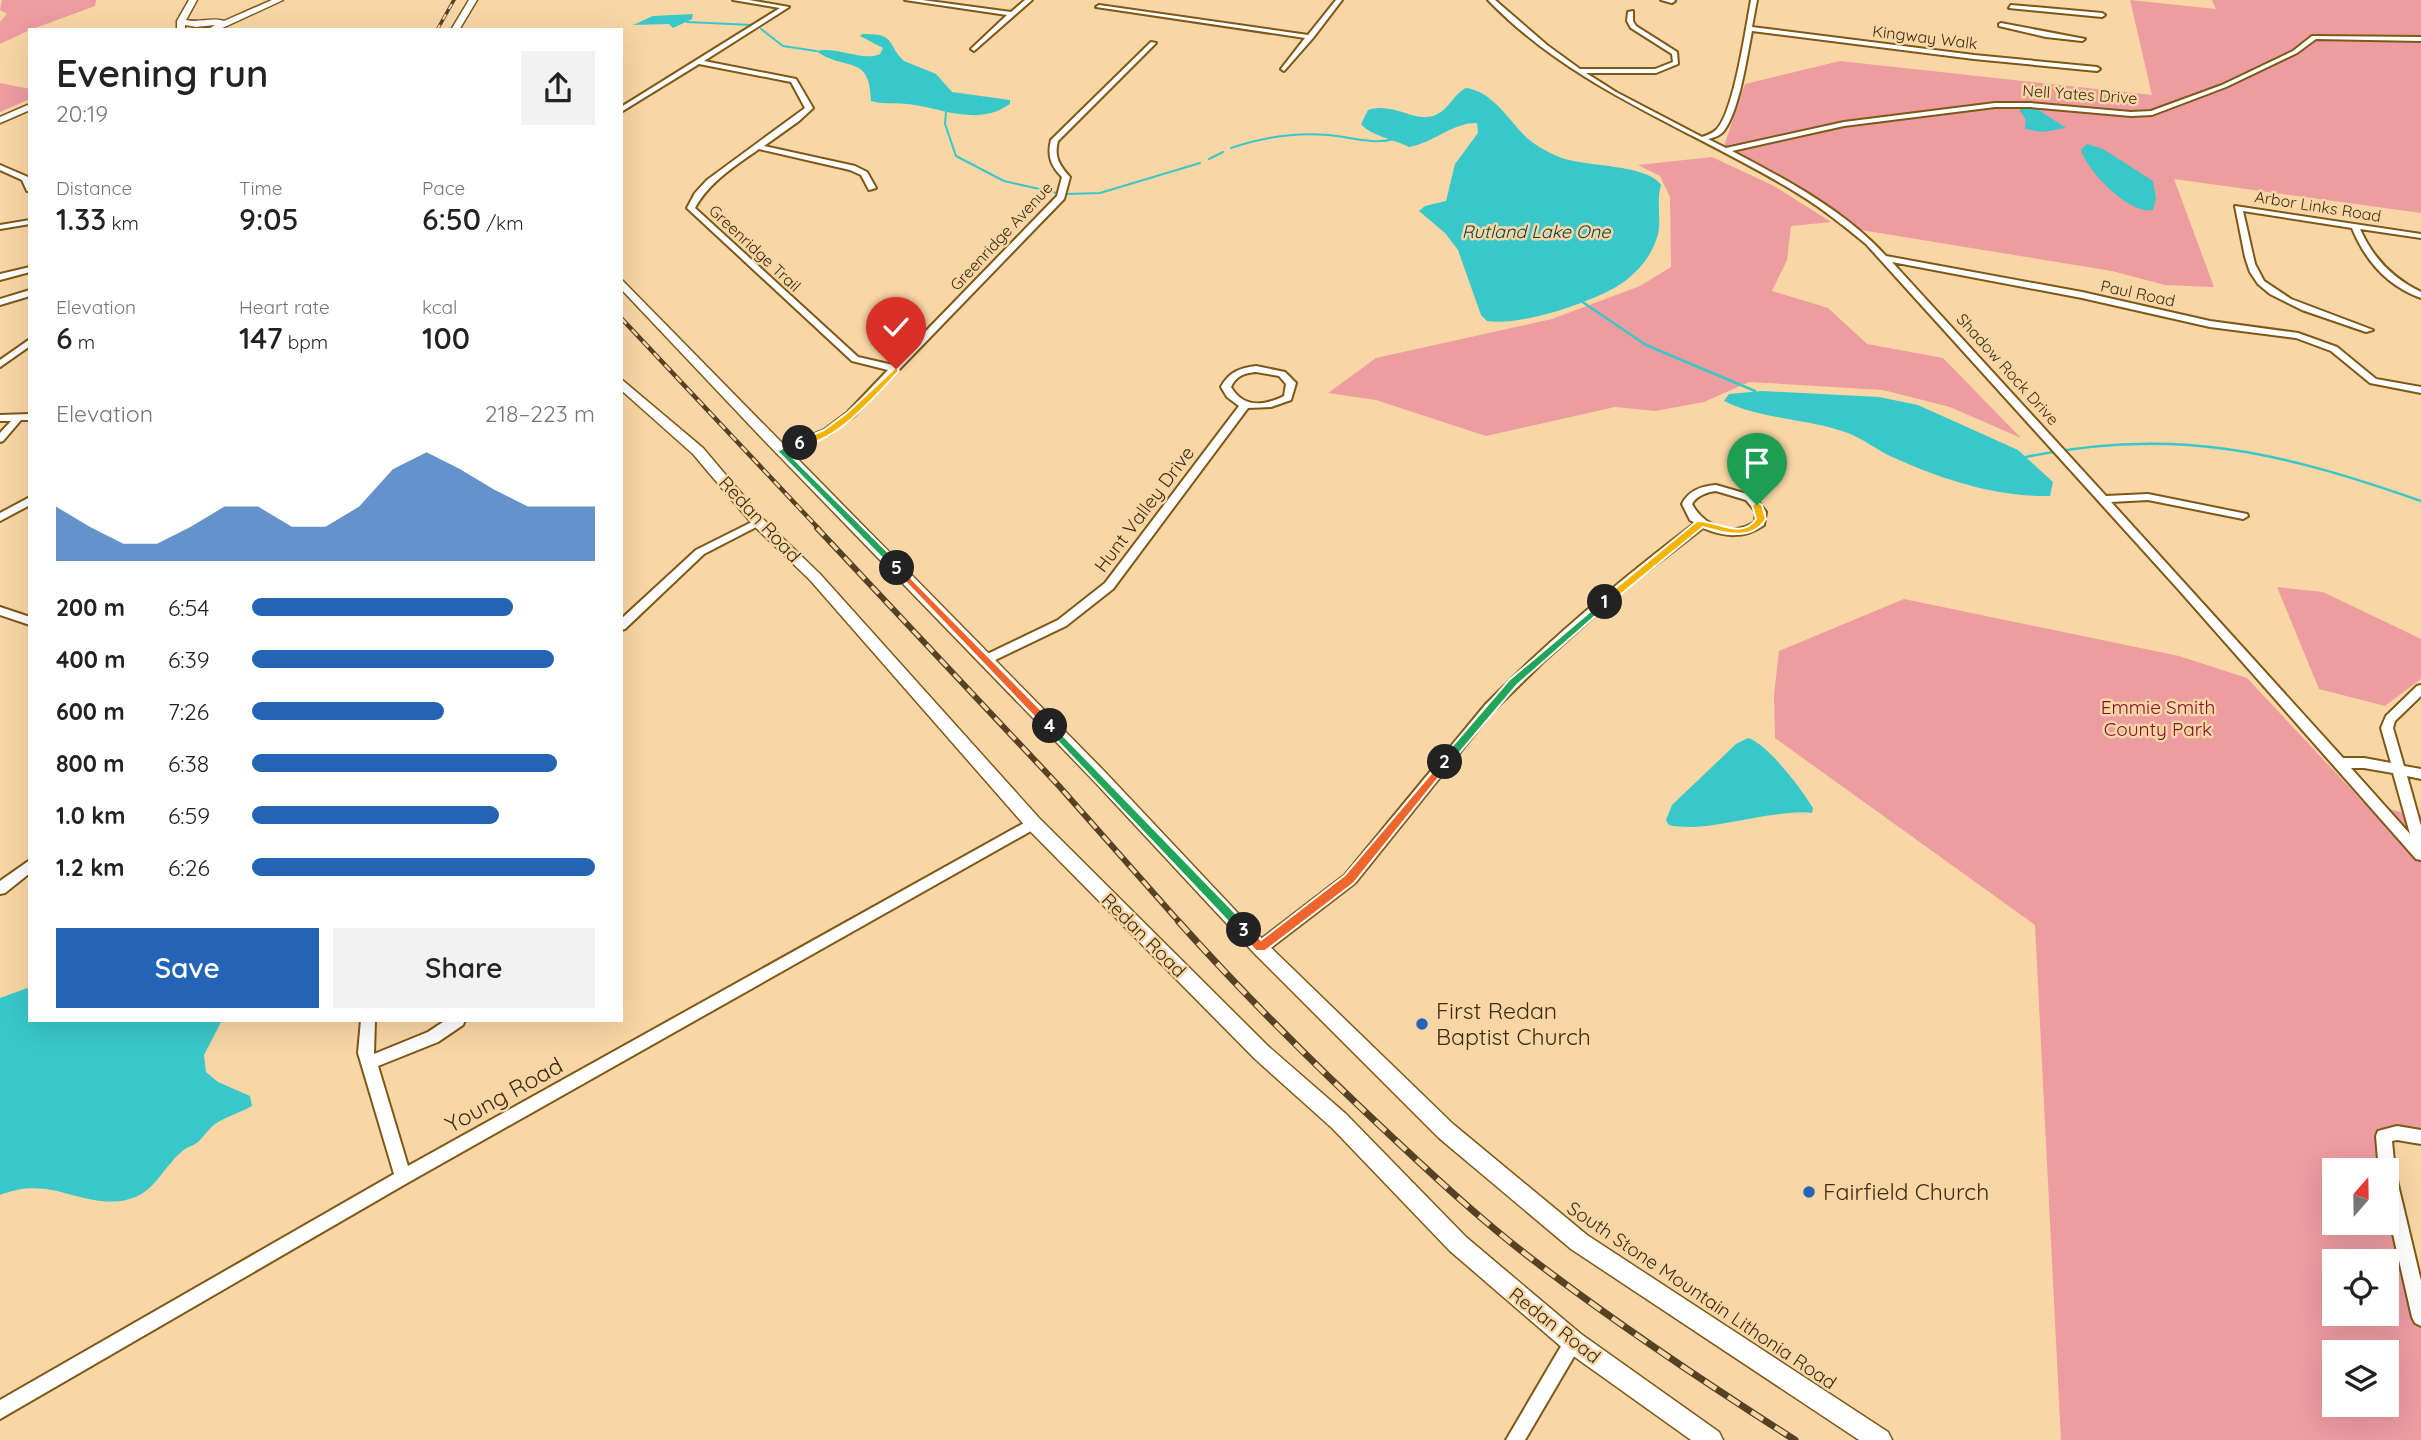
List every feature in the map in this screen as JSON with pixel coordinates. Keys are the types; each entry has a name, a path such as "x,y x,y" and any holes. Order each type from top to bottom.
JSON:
{"main road":[{"path":"192,0 181,25 205,25 243,16"},
{"path":"216,28 279,0"},
{"path":"456,28 473,0"},
{"path":"0,120 28,108"},
{"name":"South Stone Mountain Lithonia Road","path":"623,284 1261,948 1447,1131 1579,1242 1880,1440"},
{"name":"Redan Road","path":"624,391 698,451 758,522 822,584 893,669 1032,823 1262,1053 1312,1094 1450,1237 1573,1342 1711,1440"}],"street":[{"path":"623,109 786,7 736,0"},
{"path":"908,0 1012,14"},
{"path":"974,50 1029,0"},
{"path":"1284,69 1339,0"},
{"name":"Shadow Rock Drive","path":"1492,0 1579,71 1847,222 1885,258 2104,499 2421,855"},
{"path":"1664,0 1672,1"},
{"path":"1702,139 1716,134 1724,126 1754,0"},
{"path":"2082,38 2000,28 2008,18 2011,3 2102,15"},
{"path":"1099,7 1311,37"},
{"path":"1579,71 1656,71 1676,63 1675,53 1633,27 1630,21 1631,12"},
{"name":"Kingway Walk","path":"1749,29 1974,57 2097,69"},
{"name":"Nell Yates Drive","path":"1723,151 1844,124 1994,105 2030,104 2131,114 2152,113 2224,86 2295,52 2314,37 2421,39"},
{"name":"Greenridge Avenue","path":"781,451 827,432 851,414 1060,197 1066,177 1054,165 1052,150 1055,140 1153,43"},
{"name":"Greenridge Trail","path":"699,62 794,80 808,108 798,119 694,197 691,208 855,359 896,369"},
{"path":"758,147 852,167 864,174 872,188"},
{"path":"0,167 25,179 28,185"},
{"name":"Arbor Links Road","path":"2369,330 2296,303 2268,289 2255,274 2238,208 2421,236"},
{"path":"0,228 28,222"},
{"path":"2356,226 2370,259 2384,274 2421,295"},
{"name":"Paul Road","path":"1885,258 2082,295 2210,324 2298,335 2334,349 2372,381 2421,390"},
{"path":"0,278 28,270"},
{"path":"0,302 28,294"},
{"path":"1,362 28,343"},
{"path":"1263,369 1282,374 1291,383 1288,398 1278,404 1245,405 1227,391 1230,379 1235,374 1263,369"},
{"name":"Hunt Valley Drive","path":"985,660 1062,623 1109,586 1245,405"},
{"path":"0,418 28,417"},
{"path":"0,439 18,418"},
{"path":"1705,489 1740,493 1757,505 1761,512 1760,523 1748,531 1724,532 1701,524 1689,512 1687,504 1690,498 1705,489"},
{"path":"2104,499 2148,497 2243,516"},
{"path":"0,518 28,501"},
{"path":"623,624 700,552 758,522"},
{"path":"1261,948 1350,879 1489,708 1513,683 1654,559 1701,524"},
{"path":"0,611 27,618"},
{"path":"2421,690 2390,719 2389,738 2421,849"},
{"path":"2339,763 2421,774"},
{"name":"Young Road","path":"0,1410 403,1177 1032,823"},
{"path":"0,889 28,867"},
{"path":"368,1022 369,1063 403,1177"},
{"path":"369,1063 433,1037 455,1022"},
{"path":"2386,1158 2384,1136 2397,1133 2421,1137"},
{"path":"2399,1223 2421,1317"},
{"path":"1515,1440 1573,1342"}],"green space":[{"path":"2,0 96,0 95,6 35,28 28,28 28,31 0,44 0,22 7,14 0,10"},
{"path":"2130,0 2216,9 2212,0 2421,0 2421,213 2174,179 2214,287 2165,285 2112,271 1855,229 1743,161 1724,146 1745,84 1840,61 2152,95"},
{"path":"0,83 28,89 28,100 0,112"},
{"path":"1712,157 1774,186 1831,222 1791,226 1787,260 1772,291 1828,308 1867,344 1943,358 2021,438 1950,407 1883,390 1749,382 1704,402 1655,411 1615,407 1486,436 1376,400 1328,393 1376,358 1552,319 1640,286 1671,267 1670,197 1660,176 1638,165"},
{"path":"2277,587 2323,592 2421,639 2421,679 2385,706 2319,689"},
{"name":"Emmie Smith County Park","path":"1904,599 2179,656 2247,678 2364,803 2421,817 2421,1139 2378,1128 2385,1158 2322,1158 2322,1236 2399,1236 2399,1219 2421,1314 2421,1440 2061,1440 2035,925 1775,738 1774,695 1779,651"}],"water":[{"path":"693,14 692,19 673,28 669,24 633,25 653,16"},
{"path":"881,35 886,38 904,61 936,74 952,92 1010,100 1010,104 987,114 964,115 910,104 871,101 870,86 861,70 816,51 832,50 866,56 880,54 883,48 860,36"},
{"name":"Rutland Lake One","path":"1466,88 1491,99 1527,138 1550,153 1570,160 1643,173 1661,185 1658,236 1644,262 1628,278 1616,287 1588,300 1535,317 1501,322 1487,321 1481,315 1458,250 1445,233 1419,211 1425,206 1446,201 1455,164 1478,133 1477,123 1460,126 1409,147 1377,135 1361,124 1368,110 1377,108 1425,117 1433,116"},
{"path":"2022,105 2034,107 2066,128 2043,132 2025,129 2026,120 2020,111"},
{"path":"2087,144 2103,149 2153,181 2156,198 2153,210 2132,206 2100,180 2081,150"},
{"path":"1762,391 1879,397 1918,405 2018,450 2053,482 2050,496 2029,496 1968,485 1890,456 1848,433 1817,424 1769,416 1724,401 1729,394"},
{"path":"1748,738 1765,749 1784,768 1813,808 1812,813 1776,814 1701,826 1669,825 1666,820 1672,805 1736,744"},
{"path":"28,988 28,1022 221,1022 204,1055 206,1072 218,1082 250,1096 252,1106 215,1124 197,1142 177,1156 145,1192 136,1197 110,1202 35,1188 0,1195 0,998"}],"waterway":[{"path":"687,22 752,25"},
{"path":"761,29 783,46 816,51"},
{"path":"946,111 945,124 956,156 1004,181 1057,193"},
{"path":"1231,148 1267,138 1291,135 1316,134 1370,141 1394,139"},
{"path":"1209,159 1223,152"},
{"path":"1067,194 1100,193 1200,163"},
{"path":"1581,301 1646,345 1755,391"},
{"path":"2026,457 2080,448 2130,444 2179,444 2226,449 2321,469 2421,501"}],"railway":[{"path":"438,28 454,0"},
{"path":"623,320 819,529"},
{"path":"817,528 1059,786 1181,924"},
{"path":"1179,922 1310,1059 1493,1228 1626,1328 1795,1440"}],"place":[{"name":"First Redan Baptist Church","path":"1422,1024"},
{"name":"Fairfield Church","path":"1809,1192"}],"route":[{"path":"896,369 851,414 827,432 781,451 972,644 1261,948 1350,879 1489,708 1513,683 1654,559 1701,524 1724,532 1748,531 1760,523 1761,512 1757,505"}]}
